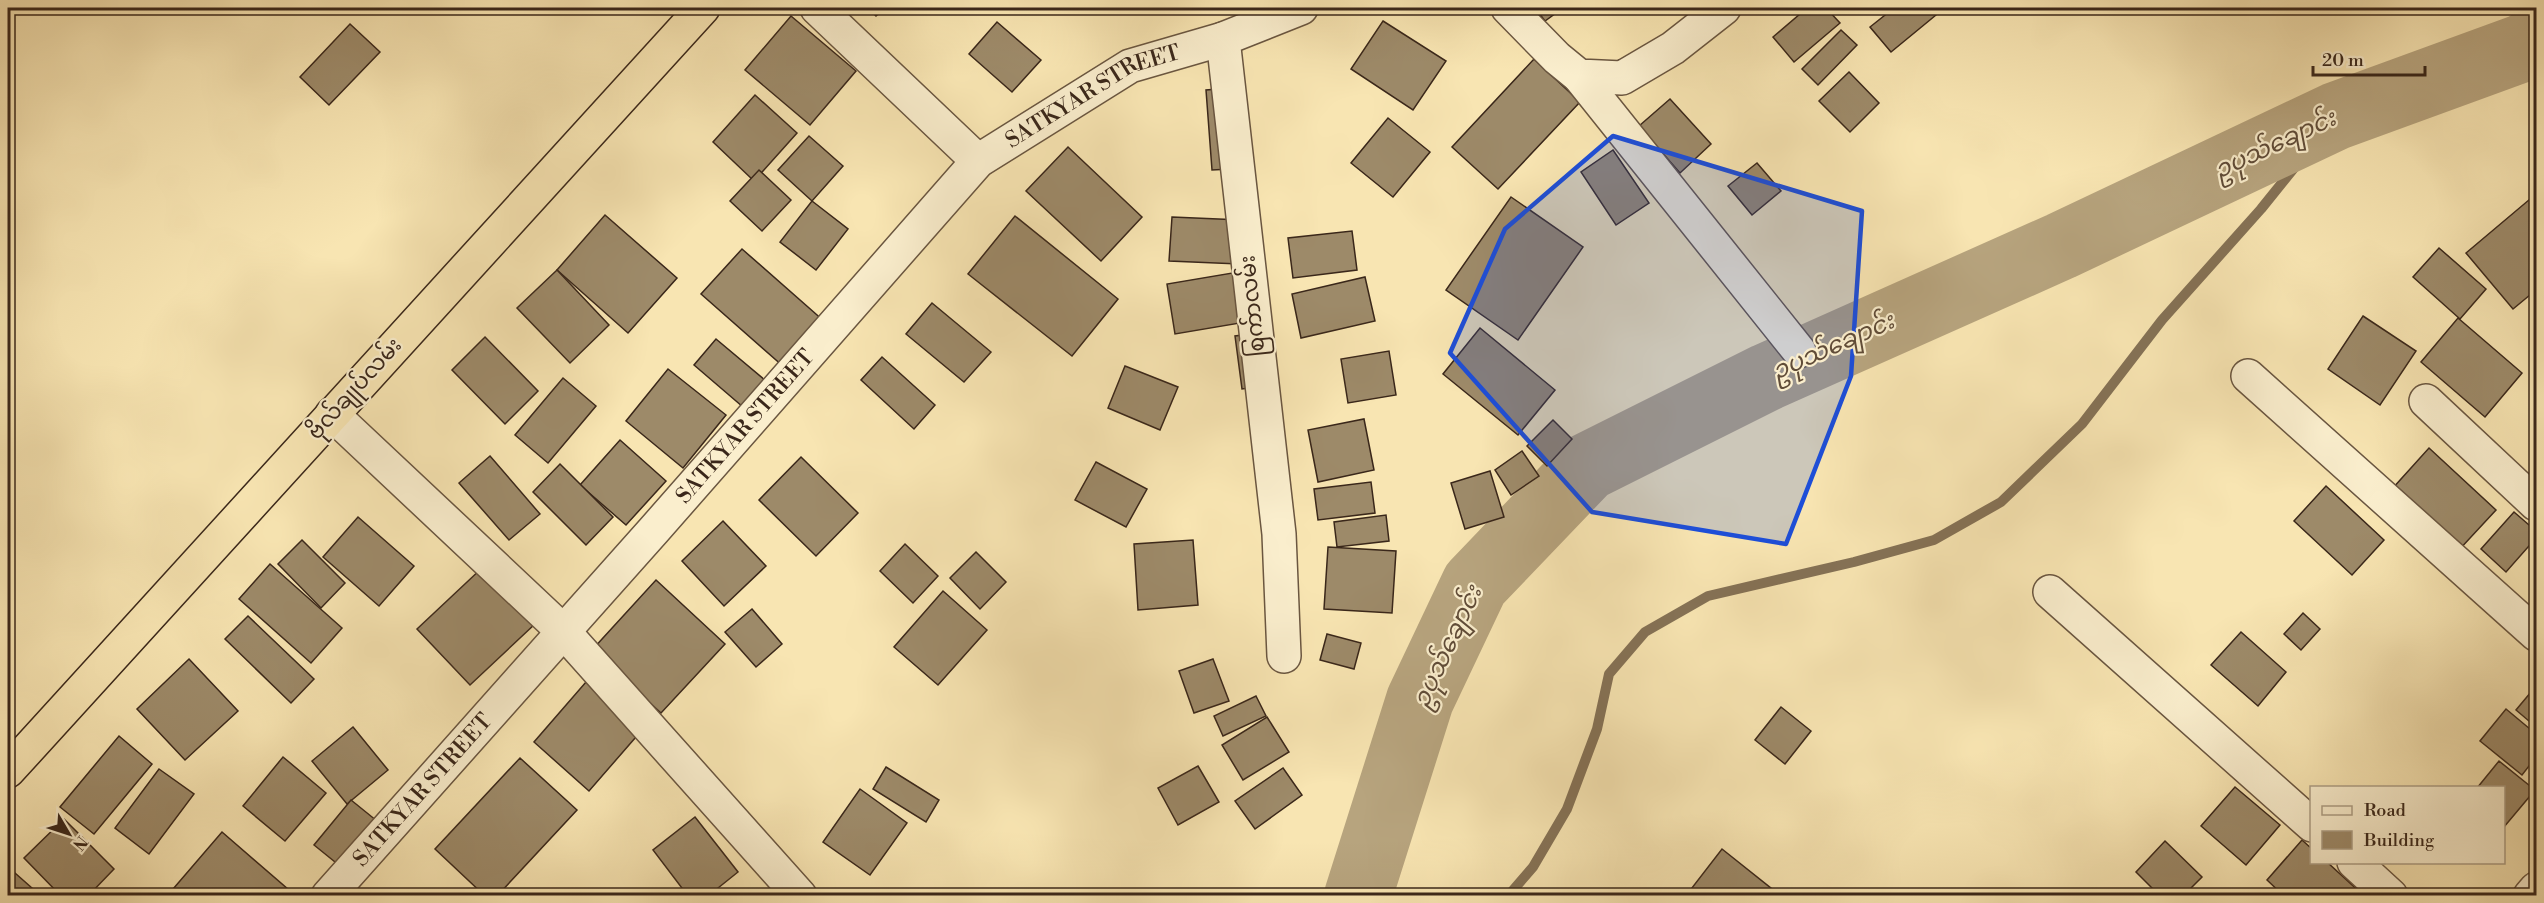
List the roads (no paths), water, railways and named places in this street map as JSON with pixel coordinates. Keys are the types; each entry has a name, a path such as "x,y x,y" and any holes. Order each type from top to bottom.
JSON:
{"highway":[{"name":"ဗိုလ်ချုပ်လမ်း","path":"8,771 703,8"}],"street":[{"path":"817,8 978,161"},
{"path":"1223,39 1301,8"},
{"path":"1508,8 1557,58 1579,76 1800,351"},
{"path":"1579,76 1622,78 1673,48 1724,8"},
{"name":"SATKYAR STREET","path":"328,896 564,632 978,161 1130,66 1223,39"},
{"name":"စြက်ာလမ်း","path":"1223,39 1279,534 1284,656"},
{"path":"2248,376 2536,634"},
{"path":"2426,401 2536,504"},
{"path":"332,414 564,632 800,896"},
{"path":"2050,591 2310,823"},
{"path":"2356,864 2391,896"},
{"path":"2530,896 2536,889"}],"waterway":[{"name":"ဥပုသ်ချောင်း","path":"1358,896 1420,700 1475,584 1587,467 1767,377 2061,246 2336,116 2525,47 2536,39"},
{"path":"1508,896 1533,867 1567,809 1597,729 1609,674 1645,632 1708,596 1854,562 1934,540 2001,502 2082,424 2162,320 2261,209 2336,116"}]}
